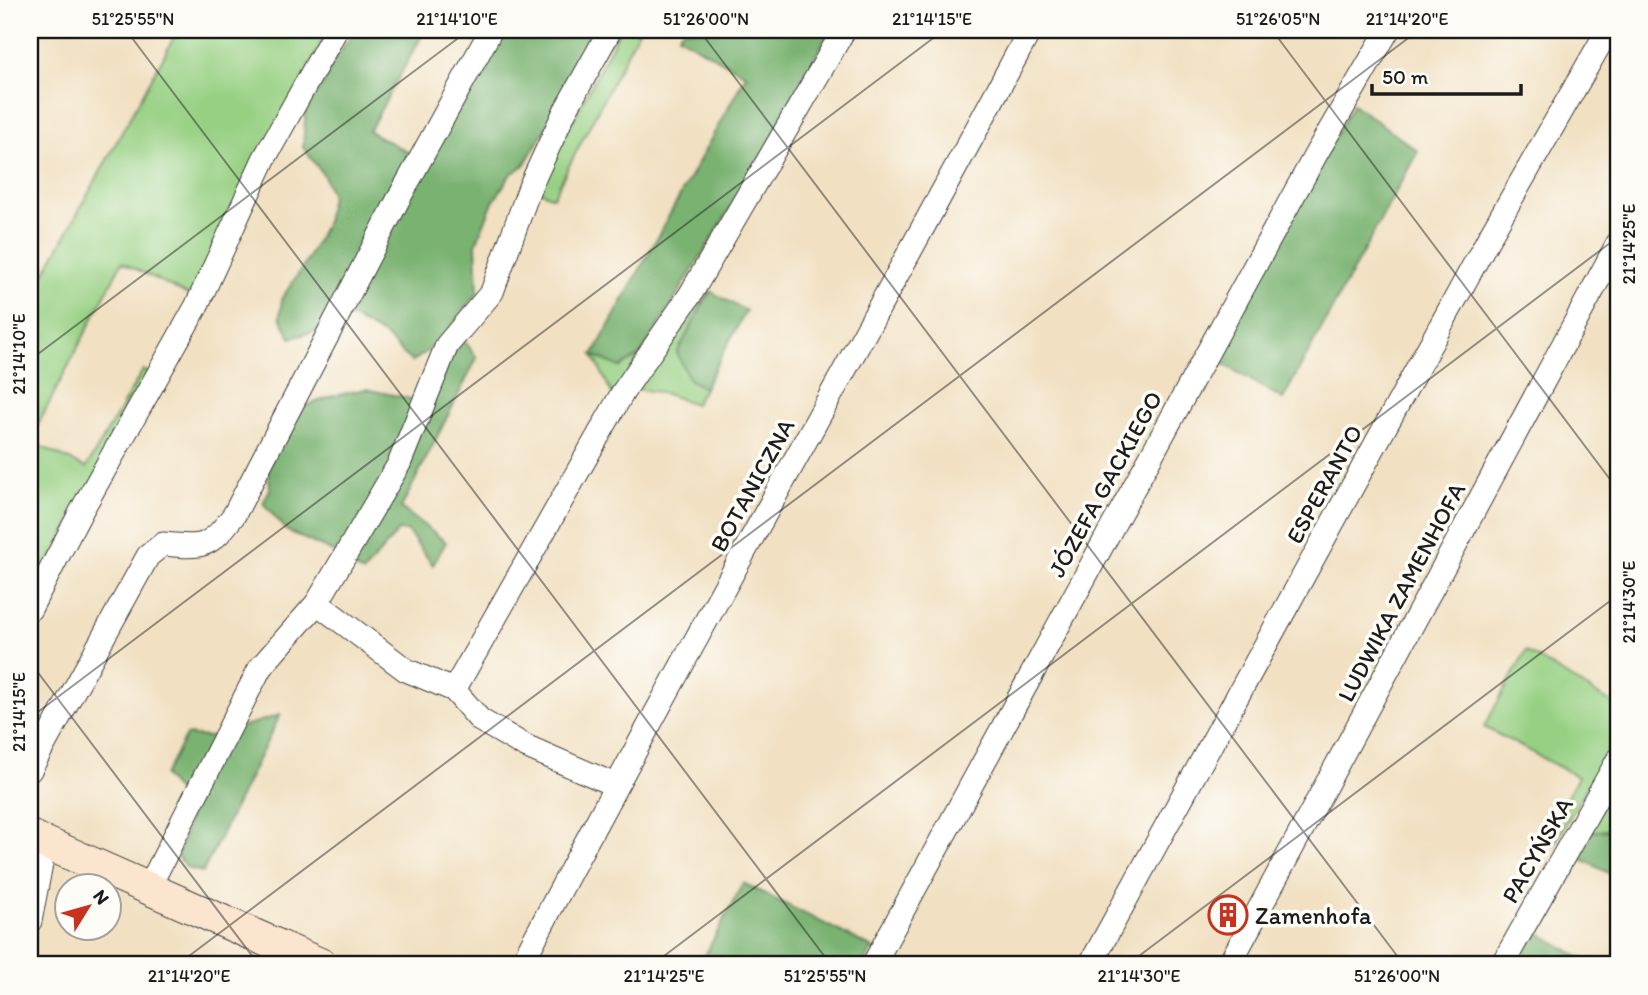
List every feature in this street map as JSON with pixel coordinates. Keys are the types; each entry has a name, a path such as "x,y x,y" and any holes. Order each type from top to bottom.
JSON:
{"main road":[{"path":"37,839 322,965"}],"street":[{"path":"30,609 83,506 196,307 264,159 336,30"},
{"path":"30,771 148,556 163,544 194,547 215,539 234,514 399,198 491,30"},
{"path":"148,889 260,668 317,603 399,464 447,345 492,292 530,187 565,111 610,30"},
{"path":"454,690 623,393 690,295 844,30"},
{"name":"BOTANICZNA","path":"521,965 615,785 906,262 1030,30"},
{"name":"JÓZEFA GACKIEGO","path":"873,965 1316,154 1388,30"},
{"name":"ESPERANTO","path":"1090,965 1485,246 1608,30"},
{"name":"LUDWIKA ZAMENHOFA","path":"1229,965 1618,243"},
{"path":"317,603 406,670 454,690 480,720 525,746 615,785"},
{"name":"PACYŃSKA","path":"1502,965 1618,760"},
{"path":"30,921 37,839"}],"green space":[{"path":"178,30 328,30 194,298 122,262 30,440 30,300"},
{"path":"425,30 369,131 411,154 499,30 620,30 571,86 524,165 510,175 492,204 476,244 478,293 437,344 412,362 384,335 351,317 329,318 319,330 291,338 280,317 282,298 305,264 326,223 331,195 324,176 303,147 306,106 324,83 335,58 355,32"},
{"path":"620,30 639,30 553,197 541,192 538,187"},
{"path":"682,30 830,30 754,170 641,354 620,367 593,355 746,75 678,36"},
{"path":"1353,104 1418,151 1283,399 1213,358"},
{"path":"710,291 677,353 689,379 704,388 695,404 660,392 641,390 636,385"},
{"path":"710,291 746,311 704,388 689,379 677,353"},
{"path":"464,340 477,358 401,508 446,542 433,565 407,531 398,531 363,573 333,552 287,531 263,503 270,489 268,467 276,447 305,406 333,396 366,389 429,405 448,361"},
{"path":"641,354 613,396 593,355 620,367"},
{"path":"143,370 151,374 30,597 30,441 86,468"},
{"path":"1526,651 1618,707 1618,732 1554,845 1544,839 1578,777 1484,727"},
{"path":"280,715 203,872 187,868 177,856 190,817 178,792 164,776 186,735 209,737"},
{"path":"1618,775 1618,829 1588,832"},
{"path":"1618,829 1618,878 1572,854 1588,832"},
{"path":"743,883 873,948 863,965 700,965"},
{"path":"1531,928 1593,965 1510,965"}],"place":[{"name":"Zamenhofa","path":"1228,915"}]}
